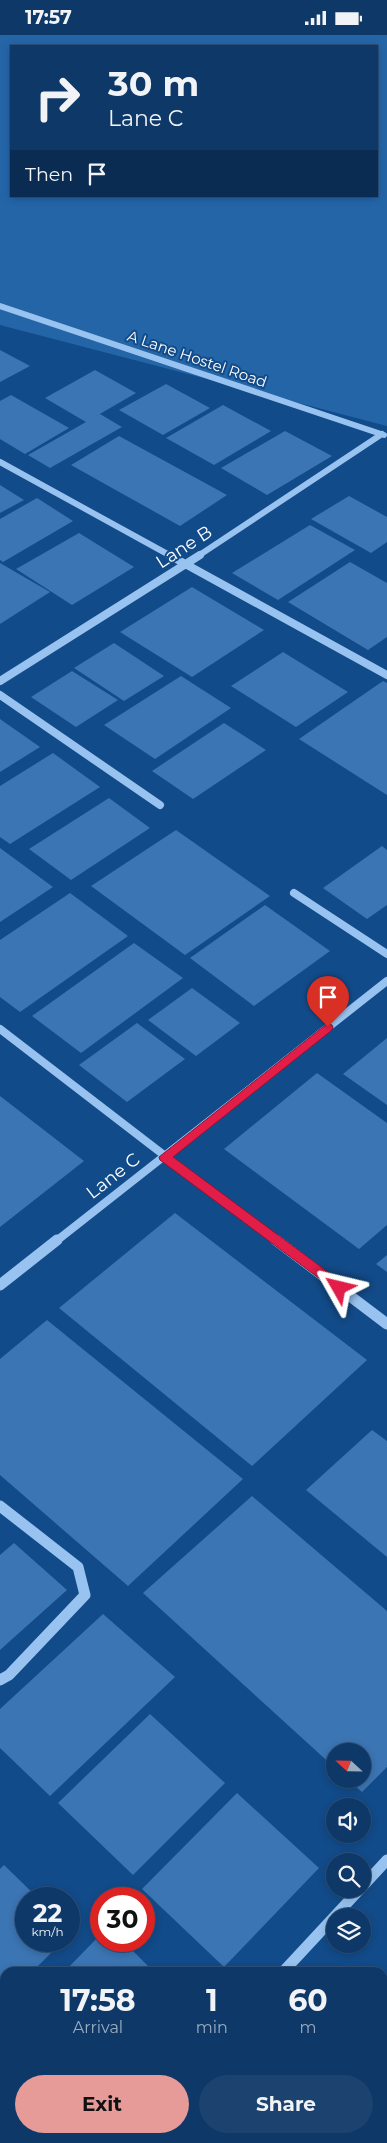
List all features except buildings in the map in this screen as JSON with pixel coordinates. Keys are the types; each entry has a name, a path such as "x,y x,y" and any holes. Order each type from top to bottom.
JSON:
{"street":[{"name":"A Lane Hostel Road","path":"0,306 384,435"},
{"name":"Lane B","path":"0,681 185,565 384,435"},
{"path":"0,462 387,675"},
{"path":"0,695 160,805"},
{"path":"294,893 387,954"},
{"name":"Lane C","path":"0,1285 387,981"},
{"path":"0,1029 164,1157 387,1324"},
{"path":"0,1506 78,1567 85,1595 9,1675 0,1680"},
{"path":"371,1878 387,1860"},
{"path":"288,1967 353,1898"}],"shaded area":[{"path":"0,35 387,35 387,426 0,325"}],"route":[{"path":"328,1027 164,1157 339,1288"}]}
